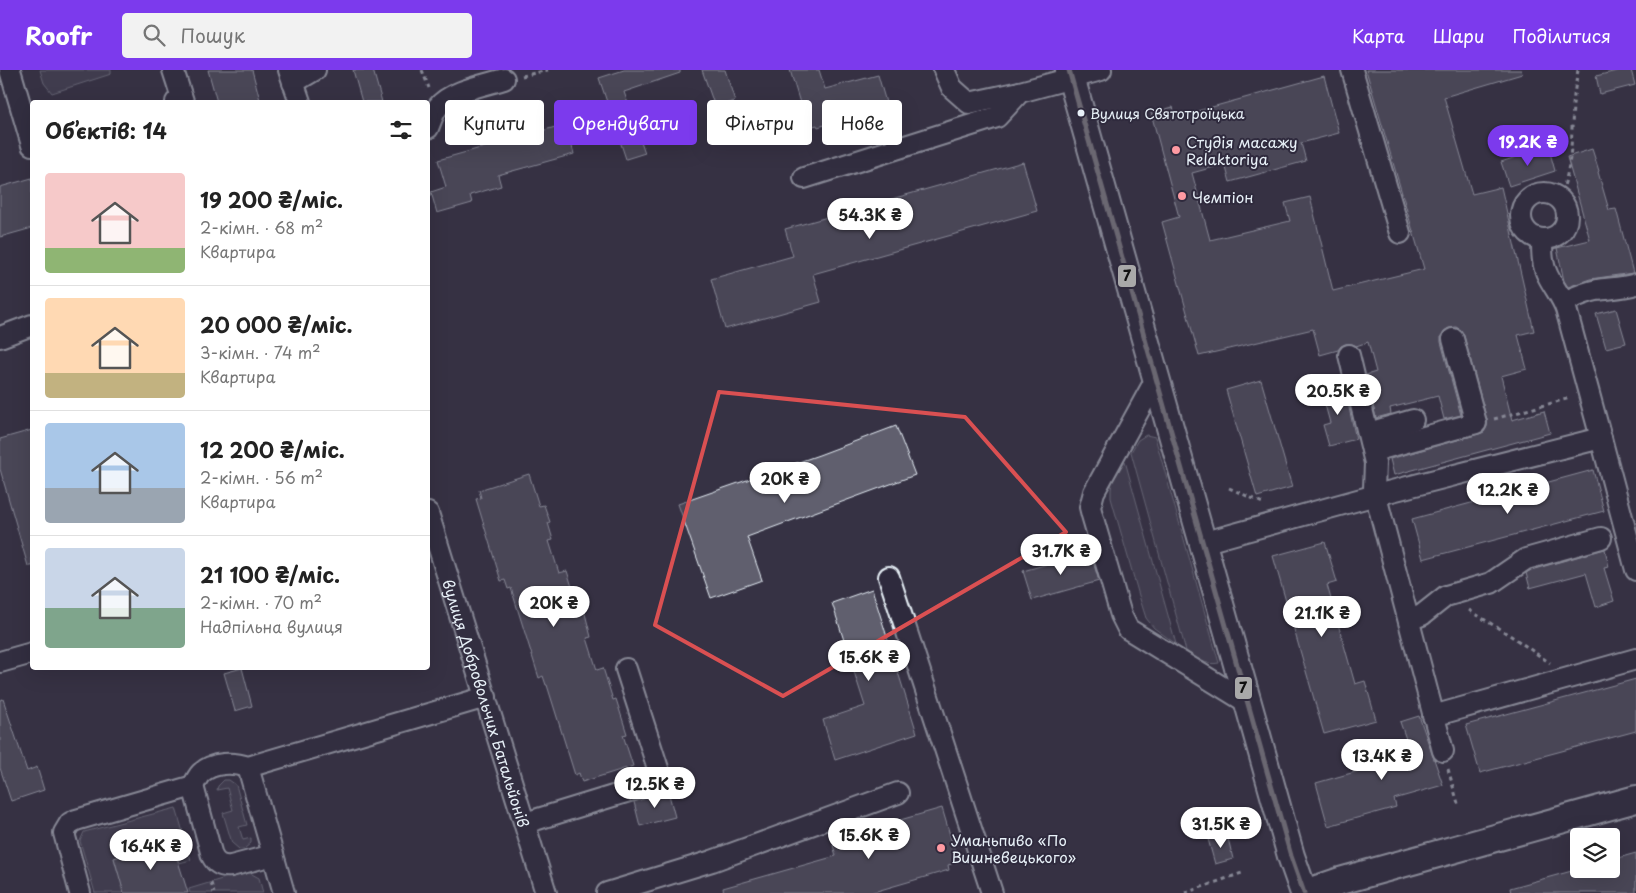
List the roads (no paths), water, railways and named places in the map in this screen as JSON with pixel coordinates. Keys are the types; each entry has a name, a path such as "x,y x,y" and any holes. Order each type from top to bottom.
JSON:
{"main road":[{"path":"1070,74 1248,703 1292,856 1305,893 1340,880 1636,799"}],"street":[{"path":"10,70 30,138"},
{"path":"174,70 183,100"},
{"path":"299,100 291,76 315,70"},
{"path":"944,70 952,88 969,102 1020,92 1070,74 1102,70"},
{"path":"1352,70 1400,233"},
{"path":"430,124 437,108 445,100 468,90 504,80"},
{"path":"804,178 997,117 1020,92"},
{"path":"1545,193 1553,195 1560,200 1567,214 1563,229 1558,235 1551,239 1542,240 1528,234 1520,220 1524,204 1537,194 1545,193"},
{"path":"1542,240 1543,259 1547,275 1564,302 1636,570"},
{"path":"1564,302 1582,293 1636,284"},
{"path":"0,337 30,326"},
{"path":"1370,442 1476,423 1453,339"},
{"path":"1349,355 1376,470 1374,483 1376,495 1443,751"},
{"path":"1156,379 1094,492 1090,507 1092,515 1121,616 1128,628 1248,703"},
{"path":"1370,442 1413,420"},
{"path":"1202,542 1376,495 1601,438"},
{"name":"вулиця Добровольчих Батальйонів","path":"430,519 546,893"},
{"path":"1408,620 1422,616 1446,596 1491,583 1526,559 1602,538"},
{"path":"889,577 992,893"},
{"path":"0,662 30,654"},
{"path":"1433,716 1636,659"},
{"path":"525,823 662,781 626,669"},
{"path":"80,893 64,833 66,827 76,820 193,786 203,771 209,768 232,763 248,767 486,697"},
{"path":"248,767 284,893"},
{"path":"193,786 212,856 219,865 231,866 273,855"},
{"path":"607,893 712,861 898,793"}],"place":[{"name":"Вулиця Святотроїцька","path":"1081,113"},
{"name":"Студія масажу Relaktoriya","path":"1176,150"},
{"name":"Чемпіон","path":"1182,196"},
{"name":"Уманьпиво «По Вишневецького»","path":"941,848"}]}
